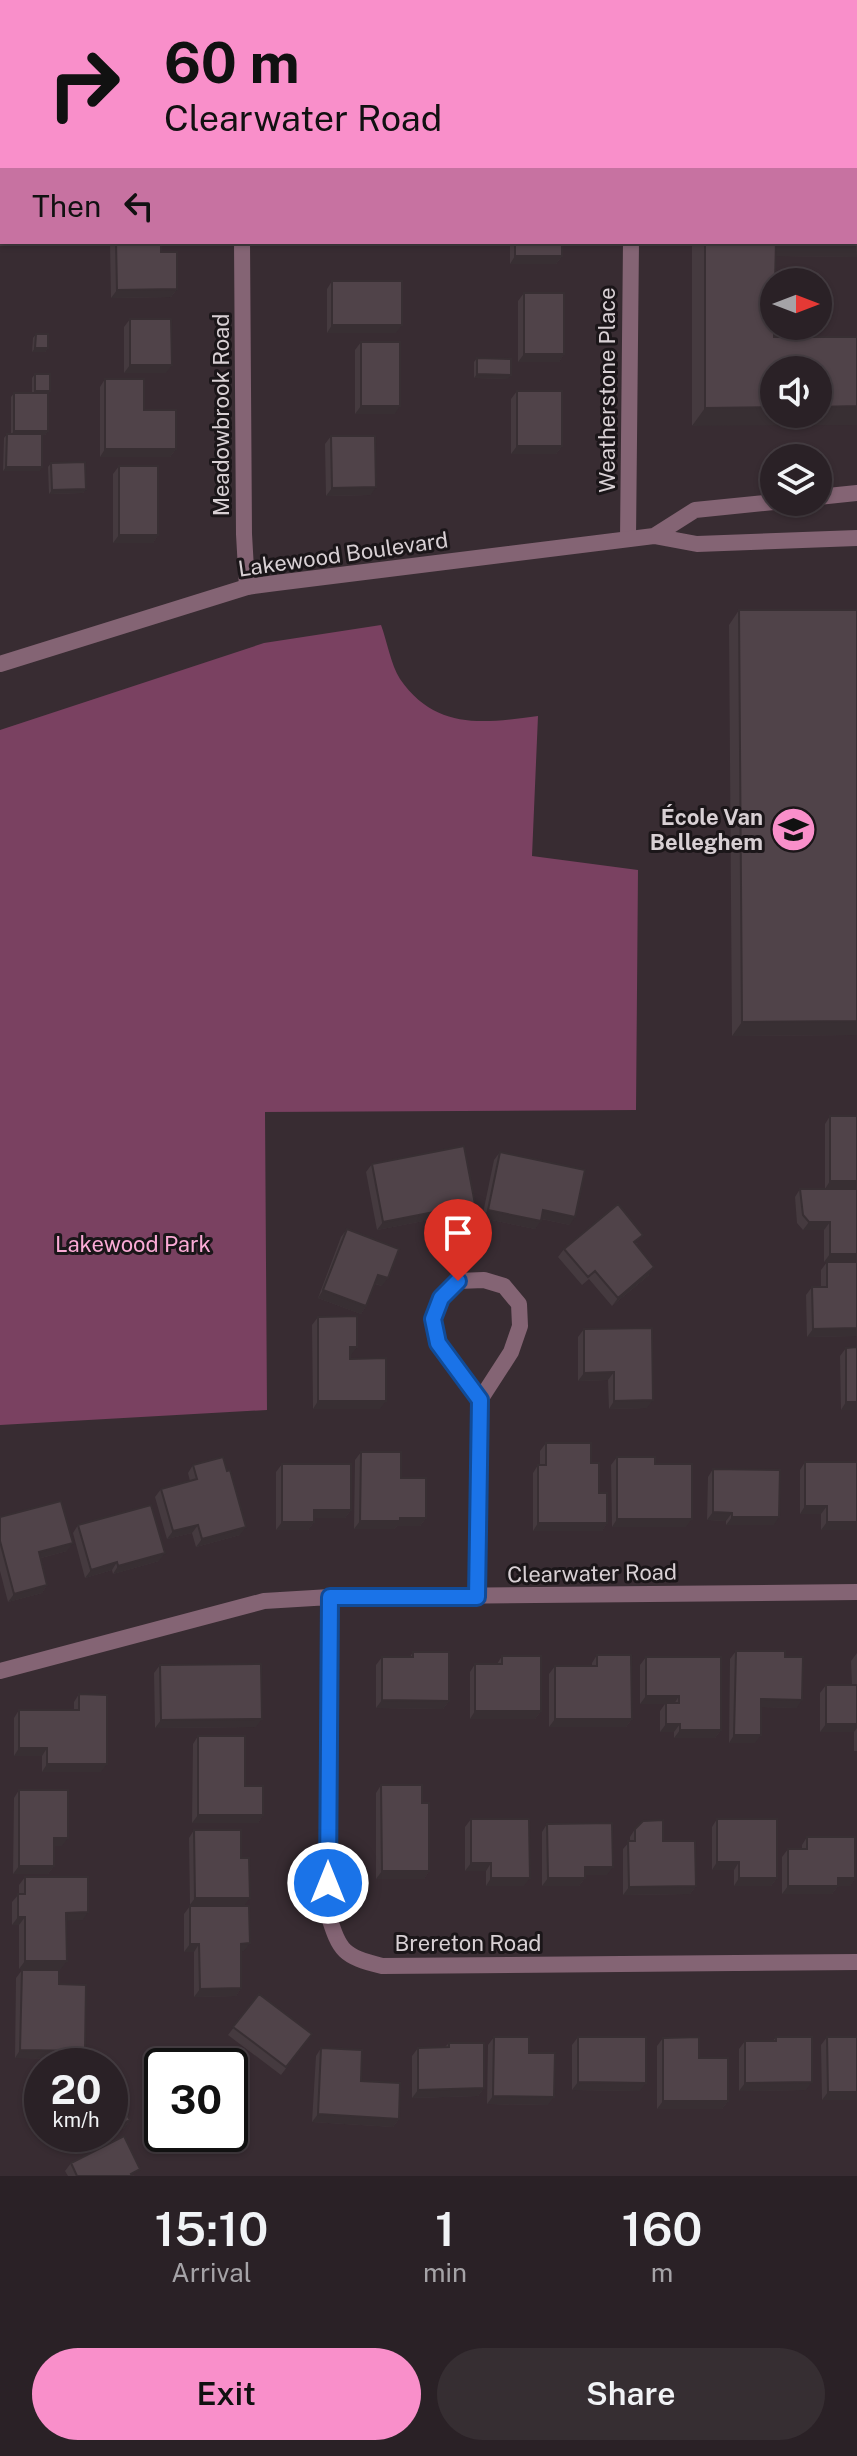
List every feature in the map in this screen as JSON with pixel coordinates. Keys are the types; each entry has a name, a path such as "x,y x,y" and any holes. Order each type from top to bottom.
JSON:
{"street":[{"name":"Meadowbrook Road","path":"242,244 247,587"},
{"name":"Weatherstone Place","path":"628,539 631,244"},
{"path":"832,496 857,493"},
{"name":"Lakewood Boulevard","path":"654,536 695,510 760,503"},
{"name":"Lakewood Boulevard","path":"0,664 247,587 654,536 697,544 857,538"},
{"path":"477,1597 480,1400 511,1352 520,1326 519,1304 504,1286 484,1280 458,1281 441,1298 433,1319 438,1343 480,1400"},
{"name":"Clearwater Road","path":"0,1671 264,1601 330,1597 857,1592"},
{"name":"Brereton Road","path":"330,1597 328,1914 337,1943 353,1958 382,1966 857,1962"}],"green space":[{"name":"Lakewood Park","path":"381,625 400,679 429,708 462,720 538,716 532,856 638,870 636,1110 265,1112 267,1410 0,1425 0,730 264,643"}],"building":[{"path":"116,244 161,244 161,252 177,252 177,289 117,290"},
{"path":"515,244 562,244 562,256 515,256"},
{"path":"705,244 776,244 775,268 760,268 760,340 857,337 857,406 832,407 832,356 760,356 760,407 705,408"},
{"path":"332,281 402,281 402,325 332,325"},
{"path":"524,293 564,293 564,354 524,354"},
{"path":"130,319 171,319 172,365 130,365"},
{"path":"36,334 48,334 48,348 35,348"},
{"path":"361,342 400,342 400,406 361,406"},
{"path":"477,358 511,359 511,375 477,374"},
{"path":"35,374 50,374 50,391 35,391"},
{"path":"105,379 144,379 144,410 176,410 176,449 105,449"},
{"path":"517,391 562,391 562,446 517,446"},
{"path":"14,393 48,393 48,431 14,431"},
{"path":"7,434 42,434 42,467 6,467"},
{"path":"331,436 375,436 376,487 332,488"},
{"path":"85,462 86,489 52,490 51,463"},
{"path":"119,466 158,466 158,535 119,535"},
{"name":"École Van Belleghem","path":"739,610 857,610 857,1021 742,1022"},
{"path":"830,1116 857,1116 857,1181 830,1181"},
{"path":"464,1146 475,1204 383,1222 372,1164"},
{"path":"500,1152 585,1170 575,1217 543,1210 541,1221 488,1210"},
{"path":"800,1189 857,1189 857,1254 830,1254 830,1222 809,1222 803,1215"},
{"path":"618,1204 643,1235 634,1242 654,1267 618,1298 595,1271 588,1277 564,1249"},
{"path":"347,1229 399,1249 388,1278 378,1275 366,1306 323,1290"},
{"path":"827,1262 857,1262 857,1328 813,1329 812,1287 827,1287"},
{"path":"357,1316 357,1347 350,1347 350,1359 386,1358 386,1401 318,1401 318,1317"},
{"path":"652,1328 653,1400 614,1401 614,1372 584,1373 584,1329"},
{"path":"857,1347 857,1402 846,1402 846,1348"},
{"path":"546,1443 591,1443 591,1463 599,1463 599,1493 607,1493 607,1523 538,1523 538,1465 546,1465"},
{"path":"361,1452 401,1452 401,1478 426,1478 426,1518 360,1521"},
{"path":"223,1457 227,1471 230,1470 246,1527 202,1539 198,1525 173,1531 161,1489 197,1479 193,1465"},
{"path":"617,1457 655,1457 655,1464 692,1464 692,1519 617,1519"},
{"path":"805,1462 857,1462 857,1522 827,1522 827,1506 805,1506"},
{"path":"282,1464 351,1464 351,1510 314,1510 314,1522 282,1522"},
{"path":"713,1469 780,1470 779,1517 732,1517 732,1513 713,1512"},
{"path":"61,1501 73,1543 39,1552 47,1585 14,1594 0,1541 0,1517"},
{"path":"151,1505 165,1553 91,1570 78,1525"},
{"path":"736,1651 785,1651 785,1657 803,1657 802,1700 761,1699 761,1735 734,1735"},
{"path":"413,1652 449,1652 449,1701 382,1700 382,1657 413,1657"},
{"path":"597,1655 631,1655 632,1719 555,1719 555,1666 597,1666"},
{"path":"502,1656 541,1656 541,1711 475,1711 475,1664 502,1664"},
{"path":"646,1657 721,1657 721,1730 680,1730 680,1724 666,1724 666,1703 679,1703 679,1696 646,1696"},
{"path":"261,1664 262,1719 161,1720 160,1665"},
{"path":"826,1685 857,1685 857,1724 826,1724"},
{"path":"79,1694 107,1695 107,1764 47,1764 47,1748 19,1748 19,1710 79,1710"},
{"path":"198,1736 245,1736 245,1786 263,1786 263,1815 198,1815"},
{"path":"381,1785 422,1785 422,1803 429,1803 429,1871 382,1871"},
{"path":"19,1790 68,1790 68,1838 54,1838 54,1866 19,1866"},
{"path":"471,1819 529,1819 530,1878 491,1878 491,1863 471,1863"},
{"path":"717,1819 777,1819 777,1878 739,1878 739,1862 717,1862"},
{"path":"663,1820 663,1841 695,1841 696,1886 629,1887 628,1841 635,1841 635,1829 643,1821"},
{"path":"612,1823 613,1867 585,1867 585,1878 548,1878 547,1824"},
{"path":"194,1830 241,1830 241,1858 249,1858 250,1898 195,1898"},
{"path":"807,1837 855,1837 855,1878 838,1878 838,1886 788,1886 788,1849 807,1849"},
{"path":"25,1877 88,1877 88,1912 66,1913 67,1961 25,1961 25,1917 18,1917 18,1894 25,1894"},
{"path":"190,1906 249,1906 250,1943 241,1944 241,1988 200,1989 199,1944 190,1944"},
{"path":"22,1970 59,1970 59,1984 86,1985 85,2048 20,2050"},
{"path":"259,1994 312,2034 286,2067 233,2027"},
{"path":"494,2037 529,2037 529,2053 555,2053 554,2097 493,2096"},
{"path":"578,2037 646,2037 646,2083 578,2082"},
{"path":"699,2037 699,2058 728,2058 728,2101 663,2101 663,2038"},
{"path":"776,2037 812,2037 812,2082 745,2083 745,2041 776,2041"},
{"path":"827,2037 857,2037 857,2092 828,2092"},
{"path":"449,2043 484,2043 484,2088 418,2090 418,2048 449,2047"},
{"path":"321,2048 362,2050 361,2081 400,2083 399,2119 318,2114"},
{"path":"128,2144 140,2169 132,2176 77,2176 71,2163 93,2152 128,2152"}],"place":[{"name":"École Van Belleghem","path":"794,830"}],"route":[{"path":"328,1883 330,1597 477,1597 480,1400 438,1343 433,1319 441,1298 458,1281"}]}
